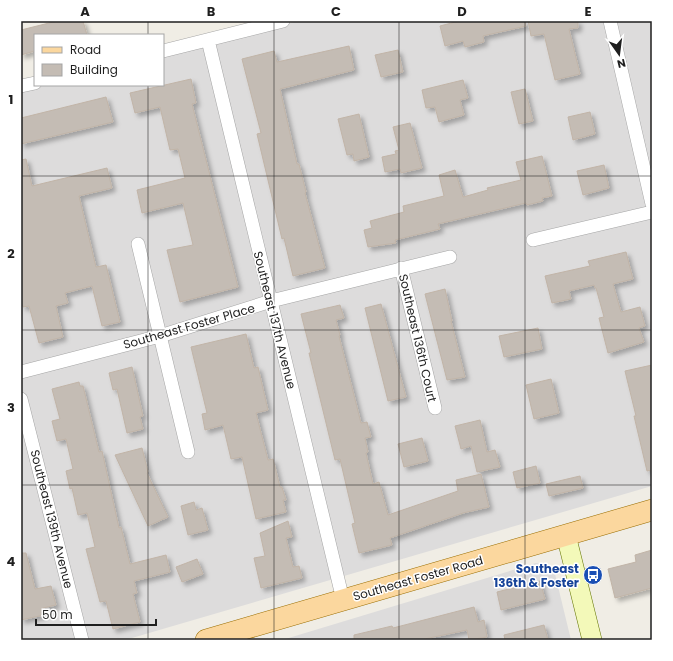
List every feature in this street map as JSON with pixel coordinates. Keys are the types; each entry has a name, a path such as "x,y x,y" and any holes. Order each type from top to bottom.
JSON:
{"main road":[{"name":"Southeast Foster Road","path":"206,640 652,510"}],"street":[{"path":"164,51 283,21"},
{"path":"610,21 652,204"},
{"name":"Southeast 137th Avenue","path":"208,40 343,600"},
{"path":"21,86 34,83"},
{"path":"533,240 652,212"},
{"path":"138,244 188,452"},
{"name":"Southeast Foster Place","path":"21,372 160,336 271,301 450,256"},
{"name":"Southeast 136th Court","path":"401,268 434,408"},
{"name":"Southeast 139th Avenue","path":"21,399 82,640"},
{"path":"566,535 592,640"}],"shaded area":[{"path":"299,21 652,21 652,486 125,640 21,640 21,85 164,86 164,52"},
{"path":"536,563 547,565 555,574 571,640 282,640"}],"building":[{"path":"57,21 83,21 87,34 34,34 34,51 21,55 21,30"},
{"path":"459,21 525,21 526,26 483,36 484,42 465,47 463,41 445,46 440,26"},
{"path":"528,21 578,21 578,28 569,29 580,74 555,80 544,34 531,36"},
{"path":"349,46 354,70 280,89 297,164 299,164 305,193 325,268 293,276 284,238 282,239 257,134 261,133 242,59 274,51 277,62"},
{"path":"398,50 403,72 381,77 375,55"},
{"path":"191,79 196,103 192,104 238,287 180,302 167,250 193,245 183,203 142,213 137,190 185,178 178,149 170,150 160,107 135,113 130,93"},
{"path":"463,80 468,98 460,100 464,115 439,122 435,107 426,108 422,90"},
{"path":"525,89 533,121 519,124 511,92"},
{"path":"106,97 113,122 21,144 21,118"},
{"path":"590,112 595,134 573,140 568,117"},
{"path":"359,114 369,157 354,161 353,154 347,155 338,119"},
{"path":"410,123 422,168 401,173 400,169 385,172 382,157 396,154 395,151 399,150 393,127"},
{"path":"542,156 552,196 542,198 543,201 527,205 526,203 438,224 440,229 395,240 396,243 368,247 364,230 372,228 370,221 404,212 403,206 444,196 439,175 455,170 463,197 488,190 487,188 521,180 516,162"},
{"path":"26,159 32,186 107,168 112,188 79,196 96,267 106,265 120,322 102,326 92,286 65,293 68,303 56,306 63,337 39,343 29,306 23,307 21,299 21,160"},
{"path":"604,165 609,188 583,195 577,171"},
{"path":"626,252 633,279 613,284 621,312 640,307 645,326 639,328 644,342 608,353 599,318 604,317 594,285 569,291 571,299 552,303 545,276 590,266 588,261"},
{"path":"445,289 451,321 465,377 447,380 425,294"},
{"path":"381,304 406,397 388,401 365,308"},
{"path":"340,305 344,318 336,320 339,336 361,423 367,422 371,437 365,438 368,452 366,453 373,484 379,482 388,515 458,491 456,480 481,474 489,507 463,513 390,538 392,545 359,553 352,524 355,523 340,459 335,460 301,314"},
{"path":"538,328 542,349 504,357 499,336"},
{"path":"246,334 254,368 258,367 268,410 256,413 268,460 273,459 280,487 282,487 286,500 283,500 286,512 256,519 242,457 231,459 223,425 205,430 202,414 207,413 191,347"},
{"path":"652,365 652,470 647,471 625,371"},
{"path":"132,367 143,416 140,417 143,429 127,433 117,389 113,390 109,373"},
{"path":"551,379 559,413 534,419 526,385"},
{"path":"79,382 80,386 83,386 99,452 102,451 119,528 121,527 130,564 166,555 170,572 134,581 137,593 133,594 140,622 113,629 106,601 100,602 86,549 95,547 87,513 78,515 72,488 70,489 66,471 73,469 66,439 57,441 52,421 60,419 52,389"},
{"path":"480,420 487,452 495,450 500,467 477,472 471,446 461,449 455,426"},
{"path":"422,438 428,461 404,467 398,444"},
{"path":"142,448 147,473 168,517 148,526 115,455"},
{"path":"536,466 540,483 517,488 513,472"},
{"path":"580,476 583,488 549,496 546,484"},
{"path":"194,502 196,510 202,508 208,530 188,535 181,506"},
{"path":"288,521 292,537 286,538 293,567 299,566 302,578 261,588 254,558 265,556 260,533"},
{"path":"652,550 652,588 615,598 608,569 636,562 635,555"},
{"path":"21,553 26,553 35,589 51,586 56,605 43,608 44,615 21,620"},
{"path":"197,559 203,574 182,582 176,567"},
{"path":"540,581 545,599 501,610 497,592"},
{"path":"474,607 478,622 484,620 487,637 469,640 467,630 420,640 354,640 354,635 392,626 393,628"},
{"path":"544,625 548,640 505,640 504,635"}],"place":[{"name":"Southeast 136th & Foster","path":"593,575"}]}
